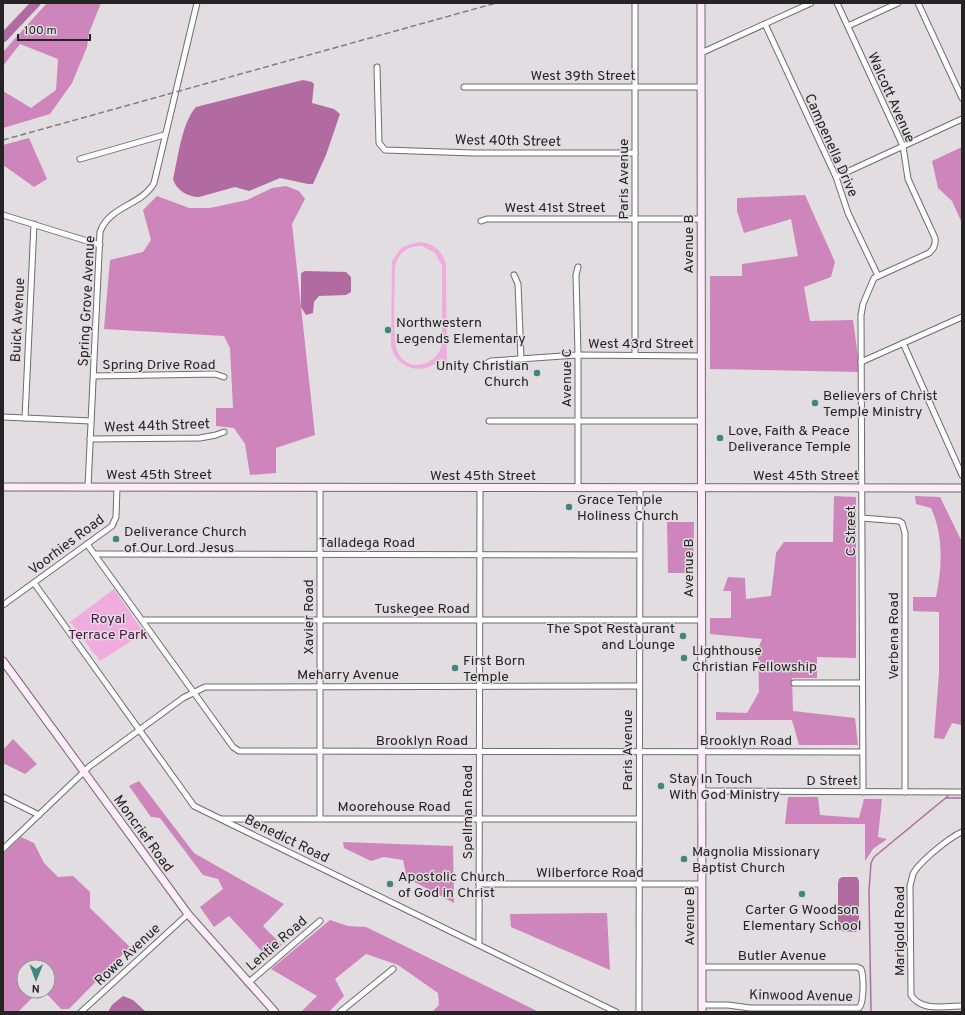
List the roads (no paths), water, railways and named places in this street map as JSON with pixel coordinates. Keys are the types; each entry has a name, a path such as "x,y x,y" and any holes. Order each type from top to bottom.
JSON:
{"main road":[{"name":"Avenue B","path":"701,3 702,1008"},
{"name":"West 45th Street","path":"3,487 962,488"},
{"name":"Moncrief Road","path":"3,661 188,914 275,1012"}],"street":[{"name":"Spring Grove Avenue","path":"88,487 100,232 104,222 111,214 140,198 149,191 154,182 164,135 197,3"},
{"name":"Paris Avenue","path":"635,3 635,355"},
{"path":"701,53 811,3"},
{"name":"Walcott Avenue","path":"837,3 903,146 908,179 936,238 935,246 929,253 878,276"},
{"path":"848,26 898,3"},
{"path":"918,3 962,98"},
{"name":"Campenella Drive","path":"765,24 836,177 848,213 878,276"},
{"name":"West 40th Street","path":"377,67 379,143 382,149 388,151 473,153 635,153"},
{"name":"West 39th Street","path":"464,87 701,87"},
{"path":"836,177 962,119"},
{"path":"80,159 164,135"},
{"path":"3,215 100,245"},
{"name":"West 41st Street","path":"481,221 487,219 701,219"},
{"name":"Buick Avenue","path":"24,418 34,224"},
{"name":"Avenue C","path":"578,267 576,275 578,355 578,488"},
{"path":"514,275 518,284 521,359"},
{"name":"C Street","path":"863,792 862,310 871,283 874,278 878,276"},
{"path":"862,362 962,318"},
{"path":"903,343 962,475"},
{"name":"West 43rd Street","path":"486,364 491,361 578,355 701,356"},
{"name":"Spring Drive Road","path":"94,376 216,374 224,377"},
{"name":"West 44th Street","path":"3,417 91,421"},
{"path":"489,421 701,421"},
{"name":"West 44th Street","path":"90,439 200,438 224,432"},
{"name":"Voorhies Road","path":"3,605 109,529 115,521 117,487"},
{"name":"Xavier Road","path":"320,487 320,818"},
{"name":"Spellman Road","path":"479,945 480,488"},
{"name":"Paris Avenue","path":"639,1012 640,488"},
{"name":"Verbena Road","path":"862,518 899,521 902,523 905,533 905,792"},
{"name":"Brooklyn Road","path":"87,544 233,747 239,751 862,752"},
{"name":"Talladega Road","path":"95,554 639,555"},
{"name":"Benedict Road","path":"34,583 192,803 198,808 616,1012"},
{"name":"Tuskegee Road","path":"142,620 701,620"},
{"path":"794,683 862,683"},
{"name":"Meharry Avenue","path":"3,849 84,772 193,691 210,686 639,686"},
{"name":"D Street","path":"702,791 962,792"},
{"path":"3,797 39,815"},
{"name":"Moorehouse Road","path":"221,819 639,819"},
{"name":"Marigold Road","path":"962,832 945,843 918,867 911,880 911,995 918,1004 925,1006 962,1006"},
{"name":"Wilberforce Road","path":"479,884 702,884"},
{"name":"Rowe Avenue","path":"82,1012 188,914"},
{"name":"Lentie Road","path":"248,983 320,921"},
{"name":"Butler Avenue","path":"702,967 857,967 861,969"},
{"path":"340,1012 393,969"},
{"name":"Kinwood Avenue","path":"702,1008 728,1005 750,1008 859,1008 862,1002 861,969"}],"waterway":[{"path":"3,38 36,3"},
{"path":"871,1012 869,891 871,863 874,857 948,796"},
{"path":"946,798 962,798"}],"railway":[{"path":"3,140 496,3"}],"place":[{"name":"Northwestern Legends Elementary","path":"388,330"},
{"name":"Unity Christian Church","path":"537,373"},
{"name":"Believers of Christ Temple Ministry","path":"815,403"},
{"name":"Love, Faith & Peace Deliverance Temple","path":"720,438"},
{"name":"Grace Temple Holiness Church","path":"569,507"},
{"name":"Deliverance Church of Our Lord Jesus","path":"116,539"},
{"name":"The Spot Restaurant and Lounge","path":"683,636"},
{"name":"Lighthouse Christian Fellowship","path":"684,658"},
{"name":"First Born Temple","path":"455,668"},
{"name":"Stay In Touch With God Ministry","path":"661,786"},
{"name":"Magnolia Missionary Baptist Church","path":"684,859"},
{"name":"Apostolic Church of God in Christ","path":"390,884"},
{"name":"Carter G Woodson Elementary School","path":"802,894"}],"park label":[{"name":"Royal Terrace Park","path":"108,626"}]}
